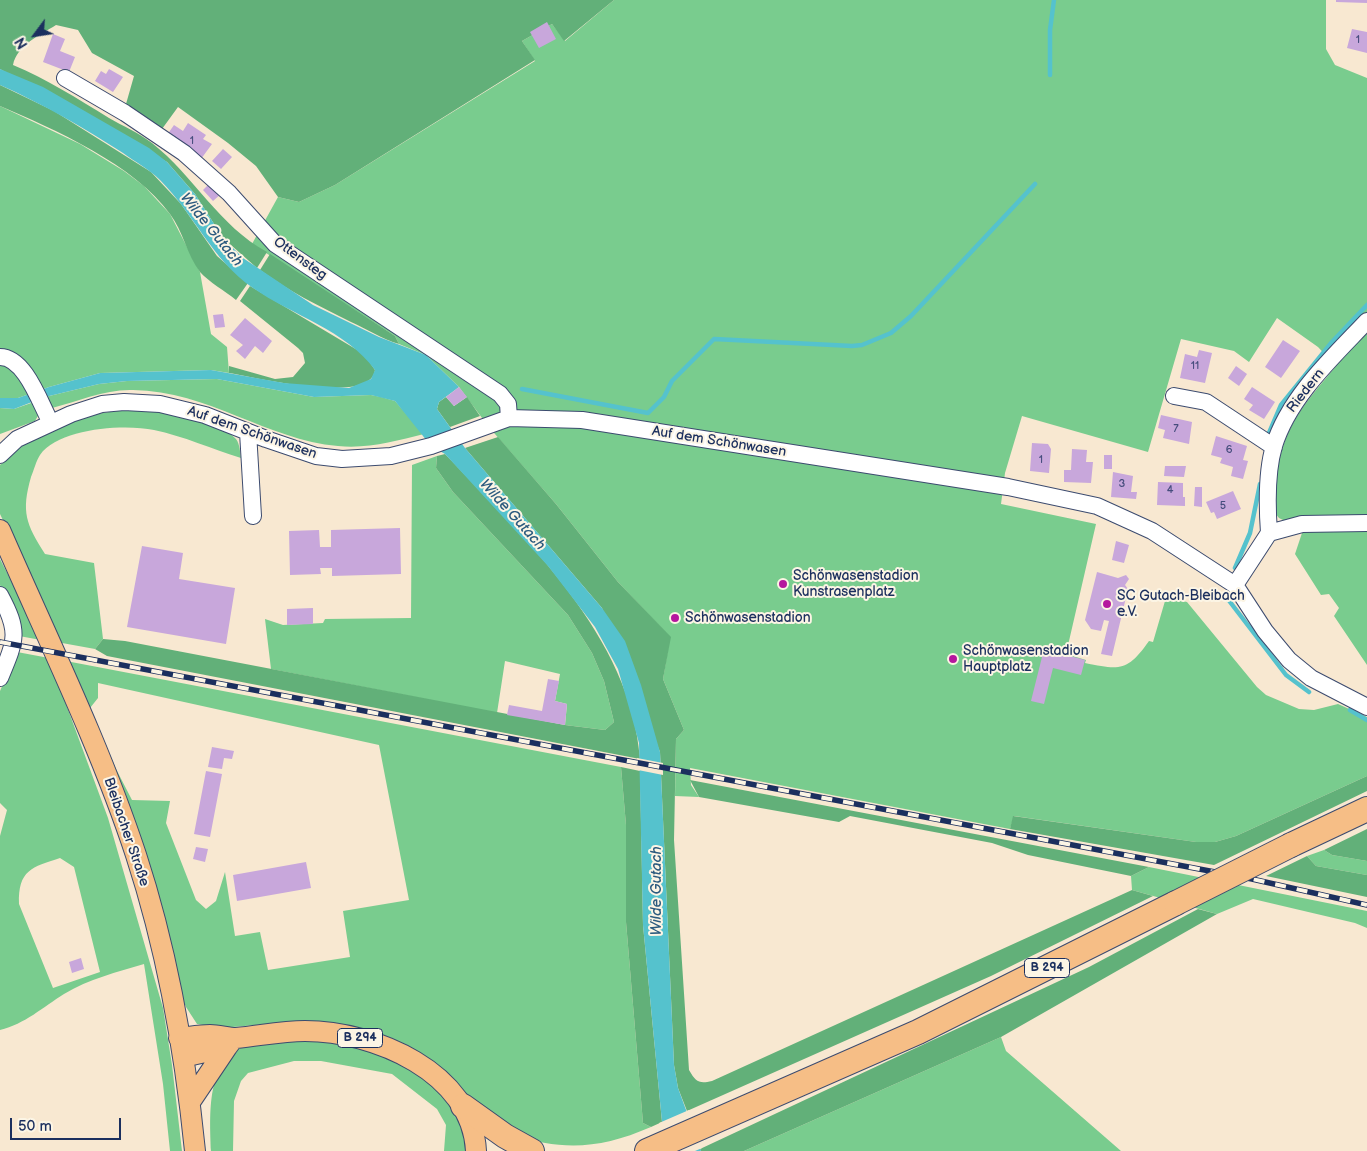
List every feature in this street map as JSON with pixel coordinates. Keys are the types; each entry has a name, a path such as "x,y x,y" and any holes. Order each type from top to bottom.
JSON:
{"highway":[{"name":"B 294","path":"647,1151 727,1114 918,1032 1291,845 1367,809"},
{"name":"B 294","path":"463,1106 505,1136 532,1151"}],"main road":[{"name":"Bleibacher Straße","path":"0,530 89,731 125,824 148,897 169,980 190,1102 195,1151"},
{"name":"B 294","path":"181,1047 231,1042 278,1032 306,1031 363,1039 399,1053 424,1067 446,1085 463,1106 472,1125 476,1151"},
{"path":"190,1102 231,1042"}],"street":[{"name":"Ottensteg","path":"65,78 125,113 184,153 229,192 275,244 500,394 508,404 509,418"},
{"name":"Riedern","path":"1268,533 1266,500 1274,447 1287,415 1331,360 1367,320"},
{"path":"0,357 14,360 22,367 51,423"},
{"path":"1174,396 1206,402 1274,447"},
{"name":"Auf dem Schönwasen","path":"0,455 17,439 51,423 90,408 124,402 160,404 205,415 316,456 342,459 391,456 431,446 509,418 582,420 734,446 922,473 1063,498 1097,506 1138,524 1235,585 1266,631 1289,660 1311,678 1367,707"},
{"path":"248,432 253,516"},
{"name":"Auf dem Schönwasen","path":"0,440 17,439"},
{"path":"1235,585 1268,533 1302,524 1367,523"},
{"path":"0,595 10,614 14,629 14,645 0,678"}],"green space":[{"path":"0,0 614,0 564,41 552,24 522,41 535,60 335,185 299,202 278,197 256,166 178,107 162,129 126,104 134,76 92,53 78,30 56,25 24,46 15,58 13,65 62,90 152,143 181,170 235,229 267,252 257,268 223,238 195,194 167,162 0,69"},
{"path":"614,0 1326,0 1326,49 1335,65 1367,78 1367,665 1334,616 1339,608 1329,594 1321,595 1295,554 1303,530 1279,518 1274,512 1273,500 1279,462 1289,431 1304,406 1336,366 1318,347 1277,318 1249,362 1234,351 1181,339 1148,452 1022,416 1005,473 1001,504 1096,524 1066,654 1086,660 1085,663 1107,667 1122,666 1135,658 1149,641 1153,642 1165,601 1169,598 1187,602 1257,687 1266,695 1299,709 1314,710 1338,704 1367,717 1367,776 1236,836 1215,842 1196,842 1014,816 1010,829 690,768 691,785 699,797 675,796 676,739 684,730 663,679 670,637 618,582 556,504 488,426 459,387 426,355 399,344 395,336 252,244 278,197 299,202 335,185 535,61 522,41 552,24 565,41"},
{"path":"0,85 54,111 151,172 181,204 217,256 248,283 236,300 200,272 170,214 155,196 115,164 92,150 0,106"},
{"path":"0,106 80,144 124,171 144,186 170,214 200,272 211,334 227,347 229,373 211,370 100,373 18,398 0,398"},
{"path":"270,254 395,336 399,344 381,337 316,304 271,278 260,270"},
{"path":"250,286 364,354 375,370 369,381 354,386 333,388 310,387 229,373 229,366 275,379 293,377 305,363 303,353 298,348 240,301"},
{"path":"217,379 314,397 371,395 381,397 395,401 424,434 371,445 338,446 312,442 287,435 187,398 161,392 112,391 52,408 45,397 99,384 127,381"},
{"path":"446,397 454,406 467,397 480,416 450,427 437,409 439,402"},
{"path":"34,402 39,414 35,421 0,434 0,408 14,409"},
{"path":"139,409 190,419 217,427 236,439 241,458 187,439 141,428 110,428 77,434 49,446 40,455 31,477 26,500 27,517 30,526 45,554 94,563 103,639 95,649 62,643 0,514 0,465 31,440 64,424 100,414"},
{"path":"498,437 556,504 618,582 671,637 663,679 684,730 676,739 674,840 689,1070 696,1080 701,1082 712,1081 1132,890 1153,896 991,976 687,1111 678,1088 674,1065 660,752 602,608 465,448"},
{"path":"445,454 539,555 569,592 596,631 617,672 633,715 640,759 107,656 95,649 103,639 125,641 565,725 605,730 614,722 604,681 592,653 568,615 453,492 436,468 437,456"},
{"path":"437,456 436,468 453,492 568,615 592,653 604,681 614,722 605,730 565,725 567,704 555,701 560,674 505,661 497,713 271,669 265,619 283,625 323,623 325,619 411,618 412,465"},
{"path":"0,559 41,640 19,636 0,585"},
{"path":"17,652 49,658 108,818 163,1008 182,1151 170,1151 163,1084 144,964 83,984 18,1024 0,1030 0,836 7,810 0,803 0,691","holes":["60,858 74,867 100,972 53,988 19,904 19,893 24,877 42,864"]},
{"path":"66,661 621,767 626,825 626,922 643,1123 651,1127 615,1140 582,1145 548,1144 512,1135 423,1059 279,1023 221,1028 197,1024 180,993","holes":["98,683 379,745 409,900 343,911 350,957 268,970 260,932 235,936 225,872 216,901 206,909 196,900 166,823 170,801 132,800 116,769 90,708 98,698"]},
{"path":"621,767 640,771 643,925 662,1122 651,1127 643,1123 626,922 626,825"},
{"path":"1367,776 1367,791 1214,865 1010,829 1013,816 1196,842 1215,842 1236,836"},
{"path":"690,780 1149,867 1131,876 1028,855 992,843 850,816 839,822 699,797"},
{"path":"1367,829 1367,861 1332,855 1324,850"},
{"path":"1324,850 1332,855 1367,861 1367,875 1316,866 1307,856"},
{"path":"1307,856 1316,866 1367,875 1367,897 1266,876"},
{"path":"1149,867 1367,911 1367,928 1355,923 1253,899 1217,914 1132,890 1131,876"},
{"path":"1198,909 1217,914 1001,1037 744,1151 701,1151 700,1149 1089,967"},
{"path":"306,1036 384,1052 424,1073 459,1109 471,1151 444,1151 446,1125 437,1109 392,1074 321,1061 294,1061 248,1073 241,1081 234,1101 233,1151 211,1151 210,1122 213,1090 217,1075 224,1062 234,1052 248,1045 269,1040"},
{"path":"1001,1037 1006,1051 1121,1151 744,1151"}],"water":[{"name":"Wilde Gutach","path":"0,69 43,87 149,148 167,162 195,194 223,238 243,258 313,305 379,337 426,355 459,387 439,402 437,409 465,448 602,608 625,641 641,685 660,752 674,1065 678,1088 701,1151 671,1151 662,1122 643,925 639,743 618,669 595,627 548,566 445,454 431,446 395,401 371,395 314,397 217,379 127,381 99,384 45,397 14,409 0,408 0,398 18,398 100,373 211,370 284,383 349,388 371,379 375,370 349,344 318,324 269,298 238,276 214,250 172,194 151,172 78,126 32,100 0,85"}],"pier":[{"path":"637,758 663,763 663,775 638,770"},
{"path":"689,1110 702,1148 695,1151 669,1151 659,1123"}],"building":[{"path":"1336,0 1367,0 1367,3 1336,2"},
{"path":"547,22 556,39 539,48 530,32"},
{"path":"1352,29 1367,32 1367,53 1347,48"},
{"path":"53,34 65,39 60,51 75,57 69,72 43,62"},
{"path":"109,69 123,77 113,92 95,81 101,71 106,74"},
{"path":"188,123 206,135 203,139 212,144 201,159 167,135 174,125 183,131"},
{"path":"223,149 232,157 221,169 212,161"},
{"path":"211,182 221,194 213,201 203,190"},
{"path":"223,314 225,327 215,328 213,315"},
{"path":"245,318 272,341 263,353 255,346 245,359 236,351 243,345 230,335"},
{"path":"1283,340 1300,351 1281,378 1265,367"},
{"path":"1199,350 1212,353 1205,383 1180,378 1185,354 1197,357"},
{"path":"1236,366 1247,374 1239,386 1228,378"},
{"path":"459,387 467,397 454,406 446,397"},
{"path":"1252,387 1275,402 1264,419 1249,410 1253,405 1244,399"},
{"path":"1161,415 1192,422 1189,444 1163,438 1165,430 1158,428"},
{"path":"1216,436 1247,446 1243,460 1248,461 1243,479 1231,476 1233,467 1220,463 1222,458 1211,455"},
{"path":"1032,443 1048,444 1051,449 1049,473 1030,471"},
{"path":"1072,449 1087,450 1086,462 1093,462 1091,483 1064,482 1064,470 1071,470"},
{"path":"1104,455 1112,455 1112,469 1104,469"},
{"path":"1165,466 1186,466 1184,477 1164,476"},
{"path":"1113,472 1133,476 1131,492 1137,492 1136,499 1111,497"},
{"path":"1158,482 1183,483 1185,506 1157,505"},
{"path":"1195,487 1202,487 1202,507 1194,506"},
{"path":"1233,491 1241,509 1217,519 1214,512 1211,513 1206,502"},
{"path":"400,528 401,574 332,576 332,568 320,568 321,574 290,575 289,531 319,530 320,547 331,547 331,530"},
{"path":"1116,541 1129,545 1124,563 1112,560"},
{"path":"142,546 183,553 179,579 235,588 226,644 127,627"},
{"name":"SC Gutach-Bleibach e.V.","path":"1097,572 1118,578 1126,575 1129,579 1125,585 1128,589 1112,656 1101,654 1109,621 1104,620 1101,631 1091,629 1085,620"},
{"path":"313,608 313,624 287,625 287,609"},
{"path":"1044,649 1085,660 1081,675 1053,668 1044,704 1031,701"},
{"path":"548,679 559,681 555,701 567,704 565,725 507,715 509,705 542,711"},
{"path":"212,747 234,751 232,759 224,758 222,769 208,767"},
{"path":"206,771 222,774 210,837 194,834"},
{"path":"196,847 208,849 205,862 193,859"},
{"path":"306,862 311,888 237,901 233,875"},
{"path":"81,958 84,969 72,973 69,962"}],"waterway":[{"path":"1050,75 1050,30 1054,0"},
{"path":"522,389 648,413 664,397 672,381 714,339 862,345 891,333 911,316 1035,184"},
{"path":"1269,433 1281,405 1332,342 1367,305"},
{"path":"1235,568 1250,533 1260,484"},
{"path":"1227,598 1286,675 1309,692"},
{"path":"1350,710 1367,720"}],"railway":[{"path":"0,642 1252,879 1367,905"}],"place":[{"name":"Schönwasenstadion Kunstrasenplatz","path":"783,584"},
{"name":"SC Gutach-Bleibach e.V.","path":"1107,604"},
{"name":"Schönwasenstadion","path":"675,618"},
{"name":"Schönwasenstadion Hauptplatz","path":"953,659"}]}
